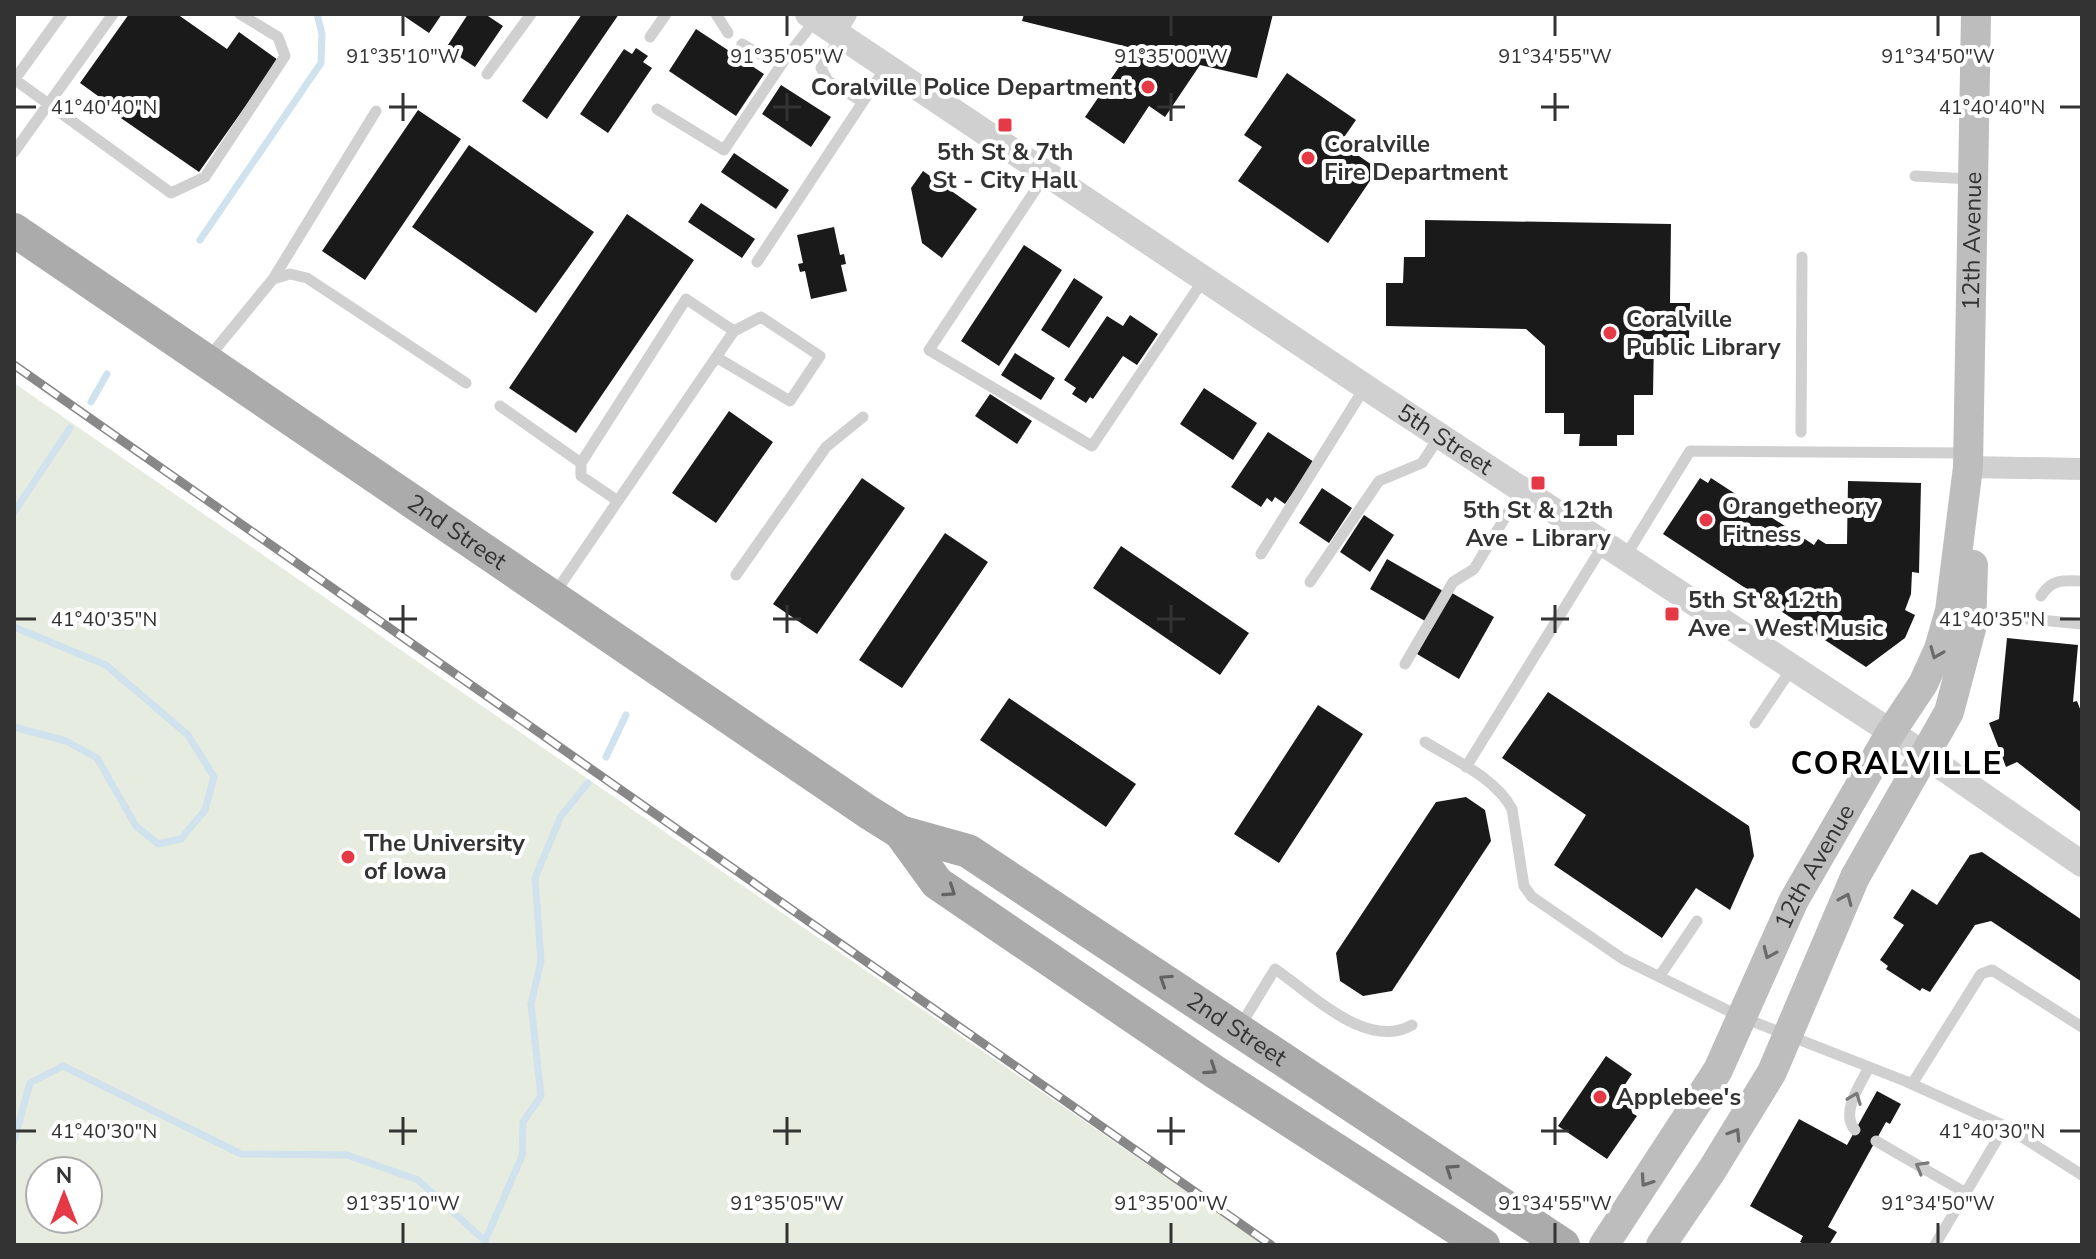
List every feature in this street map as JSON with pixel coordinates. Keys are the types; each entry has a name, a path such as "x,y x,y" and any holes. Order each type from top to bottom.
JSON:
{"main road":[{"name":"12th Avenue","path":"1661,1245 1772,1072 1855,877 1949,712 1963,668 1972,613 1969,460 1971,179 1976,14"},
{"name":"2nd Street","path":"14,230 900,832 968,851 1563,1245"},
{"name":"12th Avenue","path":"1604,1245 1718,1070 1794,900 1891,732 1923,684 1947,624 1969,460"},
{"name":"2nd Street","path":"900,832 937,883 1215,1072 1483,1245"}],"street":[{"name":"5th Street","path":"829,23 1046,173 1891,732 2082,864"},
{"path":"1969,460 2082,469"}],"lane":[{"path":"62,14 14,79 171,193 205,177 285,56 278,37 240,14"},
{"path":"14,152 51,105 113,14"},
{"path":"487,74 531,14"},
{"path":"650,37 666,14"},
{"path":"716,14 728,33"},
{"path":"657,109 724,150 785,59 829,23"},
{"path":"829,23 821,68 828,81 863,102"},
{"path":"742,44 763,56 785,59"},
{"path":"757,262 887,66"},
{"path":"207,361 273,279 376,111"},
{"path":"1046,173 929,350 1092,446 1204,279"},
{"path":"1915,176 1971,179"},
{"path":"1801,432 1802,257"},
{"path":"273,279 290,274 307,278 466,383"},
{"path":"618,501 581,476 581,463 686,299 734,331"},
{"path":"553,597 618,501 716,357 734,331 761,317 820,356 790,401 716,357"},
{"path":"1261,554 1366,387"},
{"path":"500,406 581,463"},
{"path":"736,575 826,447 863,417"},
{"path":"1310,582 1379,481 1422,463 1440,436"},
{"path":"1466,767 1615,551 1690,451 1969,460"},
{"path":"1405,664 1453,582 1474,569 1522,490"},
{"path":"2041,596 2051,583 2082,581"},
{"path":"1972,613 2082,624"},
{"path":"1755,723 1792,668"},
{"path":"1425,742 1500,791 1512,809 1524,886 1532,897 1623,959 1741,1017 1912,1084 2005,1126 2082,1175"},
{"path":"1659,977 1697,921"},
{"path":"1239,1028 1275,969 1360,1027 1391,1034 1412,1025"},
{"path":"1912,1084 1981,974 1992,970 2082,1027"},
{"path":"1855,1130 1850,1120 1850,1106 1869,1067"},
{"path":"1935,1245 2005,1126"},
{"path":"1876,1141 1966,1193"}],"shaded area":[{"name":"The University of Iowa","path":"14,383 1264,1245 14,1245"}],"building":[{"path":"129,14 177,14 227,49 239,32 278,60 199,172 102,105 105,101 80,83"},
{"path":"401,14 442,14 429,33"},
{"path":"468,14 485,14 503,26 475,67 446,48"},
{"path":"582,14 619,14 547,119 522,101"},
{"path":"1024,14 1273,14 1257,78 1200,65 1165,117 1149,106 1124,144 1085,117 1132,48 1022,21"},
{"path":"696,29 764,74 736,116 669,71"},
{"path":"636,48 648,56 643,62 652,68 608,133 580,114 624,49 632,54"},
{"name":"Coralville Fire Department","path":"1287,73 1356,120 1340,143 1378,169 1328,243 1238,181 1262,147 1244,135"},
{"path":"781,85 831,117 811,147 762,114"},
{"path":"418,110 461,139 365,280 322,251"},
{"path":"469,145 594,232 536,313 412,227"},
{"path":"734,153 789,190 776,209 721,172"},
{"path":"923,171 977,209 942,258 922,243 911,188"},
{"path":"701,203 755,239 742,258 688,222"},
{"path":"627,214 694,260 576,433 509,388"},
{"name":"Coralville Public Library","path":"1425,220 1671,224 1670,303 1690,303 1689,338 1654,337 1653,395 1634,395 1634,435 1617,435 1617,446 1579,446 1580,434 1564,434 1564,413 1545,413 1545,346 1526,329 1386,326 1386,283 1403,283 1404,257 1425,257"},
{"path":"834,227 840,255 844,254 846,264 841,265 847,291 811,299 805,271 800,272 798,264 803,263 797,235"},
{"path":"1024,245 1062,270 999,366 961,341"},
{"path":"1074,278 1103,297 1069,348 1041,330"},
{"path":"1130,315 1158,334 1137,365 1123,356 1093,399 1090,397 1086,403 1072,394 1076,388 1064,380 1107,316 1123,326"},
{"path":"1015,353 1055,378 1041,400 1001,375"},
{"path":"1204,388 1257,423 1233,460 1180,424"},
{"path":"990,394 1032,421 1017,444 975,416"},
{"path":"729,411 773,442 716,523 672,493"},
{"path":"1268,432 1314,462 1285,504 1275,497 1272,502 1267,498 1261,507 1231,487"},
{"path":"862,478 905,508 817,634 773,604"},
{"path":"1700,478 1708,483 1711,478 1814,545 1818,539 1826,544 1847,544 1848,481 1921,483 1919,573 1912,572 1911,594 1905,610 1915,615 1905,638 1866,667 1663,534"},
{"path":"1322,488 1352,508 1329,543 1299,523"},
{"path":"1364,515 1394,535 1370,572 1340,552"},
{"path":"945,533 988,562 902,688 859,660"},
{"path":"1121,546 1249,633 1220,675 1093,588"},
{"path":"1387,559 1443,591 1425,621 1370,589"},
{"path":"1452,593 1494,617 1459,679 1417,654"},
{"path":"2007,638 2078,645 2073,702 2077,701 2082,714 2082,813 2017,762 2006,767 1989,723 1999,719"},
{"path":"1548,692 1749,826 1754,856 1730,910 1696,888 1662,938 1554,865 1586,815 1502,758"},
{"path":"1009,698 1136,784 1106,827 980,740"},
{"path":"1318,705 1363,734 1279,863 1234,834"},
{"path":"1466,797 1485,810 1491,841 1392,991 1363,996 1340,981 1336,953 1436,802"},
{"path":"1982,852 2082,920 2082,982 1991,921 1975,925 1930,992 1922,988 1920,991 1886,969 1888,966 1880,960 1904,925 1893,918 1912,889 1937,905 1970,855"},
{"path":"1606,1056 1632,1074 1624,1086 1642,1099 1632,1113 1637,1116 1607,1159 1558,1126"},
{"path":"1877,1091 1901,1104 1890,1124 1886,1122 1828,1227 1837,1232 1829,1245 1806,1245 1800,1242 1803,1236 1750,1206 1799,1119 1847,1145"}],"waterway":[{"path":"200,240 321,63 322,34 317,14"},
{"path":"91,402 107,374"},
{"path":"14,512 70,428"},
{"path":"14,627 106,665 188,735 214,777 205,810 181,839 158,844 136,826 97,758 66,741 14,727"},
{"path":"606,757 626,715"},
{"path":"485,1241 522,1156 523,1122 541,1096 531,1004 541,961 535,878 561,816 588,783"},
{"path":"14,1141 30,1083 63,1066 241,1154 347,1155 418,1180 485,1241 484,1245"}],"railway":[{"path":"14,365 1271,1245"}],"place":[{"name":"Coralville Police Department","path":"1148,87"},
{"name":"5th St & 7th St - City Hall","path":"1005,125"},
{"name":"Coralville Fire Department","path":"1308,158"},
{"name":"Coralville Public Library","path":"1610,333"},
{"name":"5th St & 12th Ave - Library","path":"1538,483"},
{"name":"Orangetheory Fitness","path":"1706,520"},
{"name":"5th St & 12th Ave - West Music","path":"1672,614"},
{"name":"The University of Iowa","path":"348,857"},
{"name":"Applebee's","path":"1600,1097"}],"district":[{"name":"CORALVILLE","path":"1897,763"}]}
